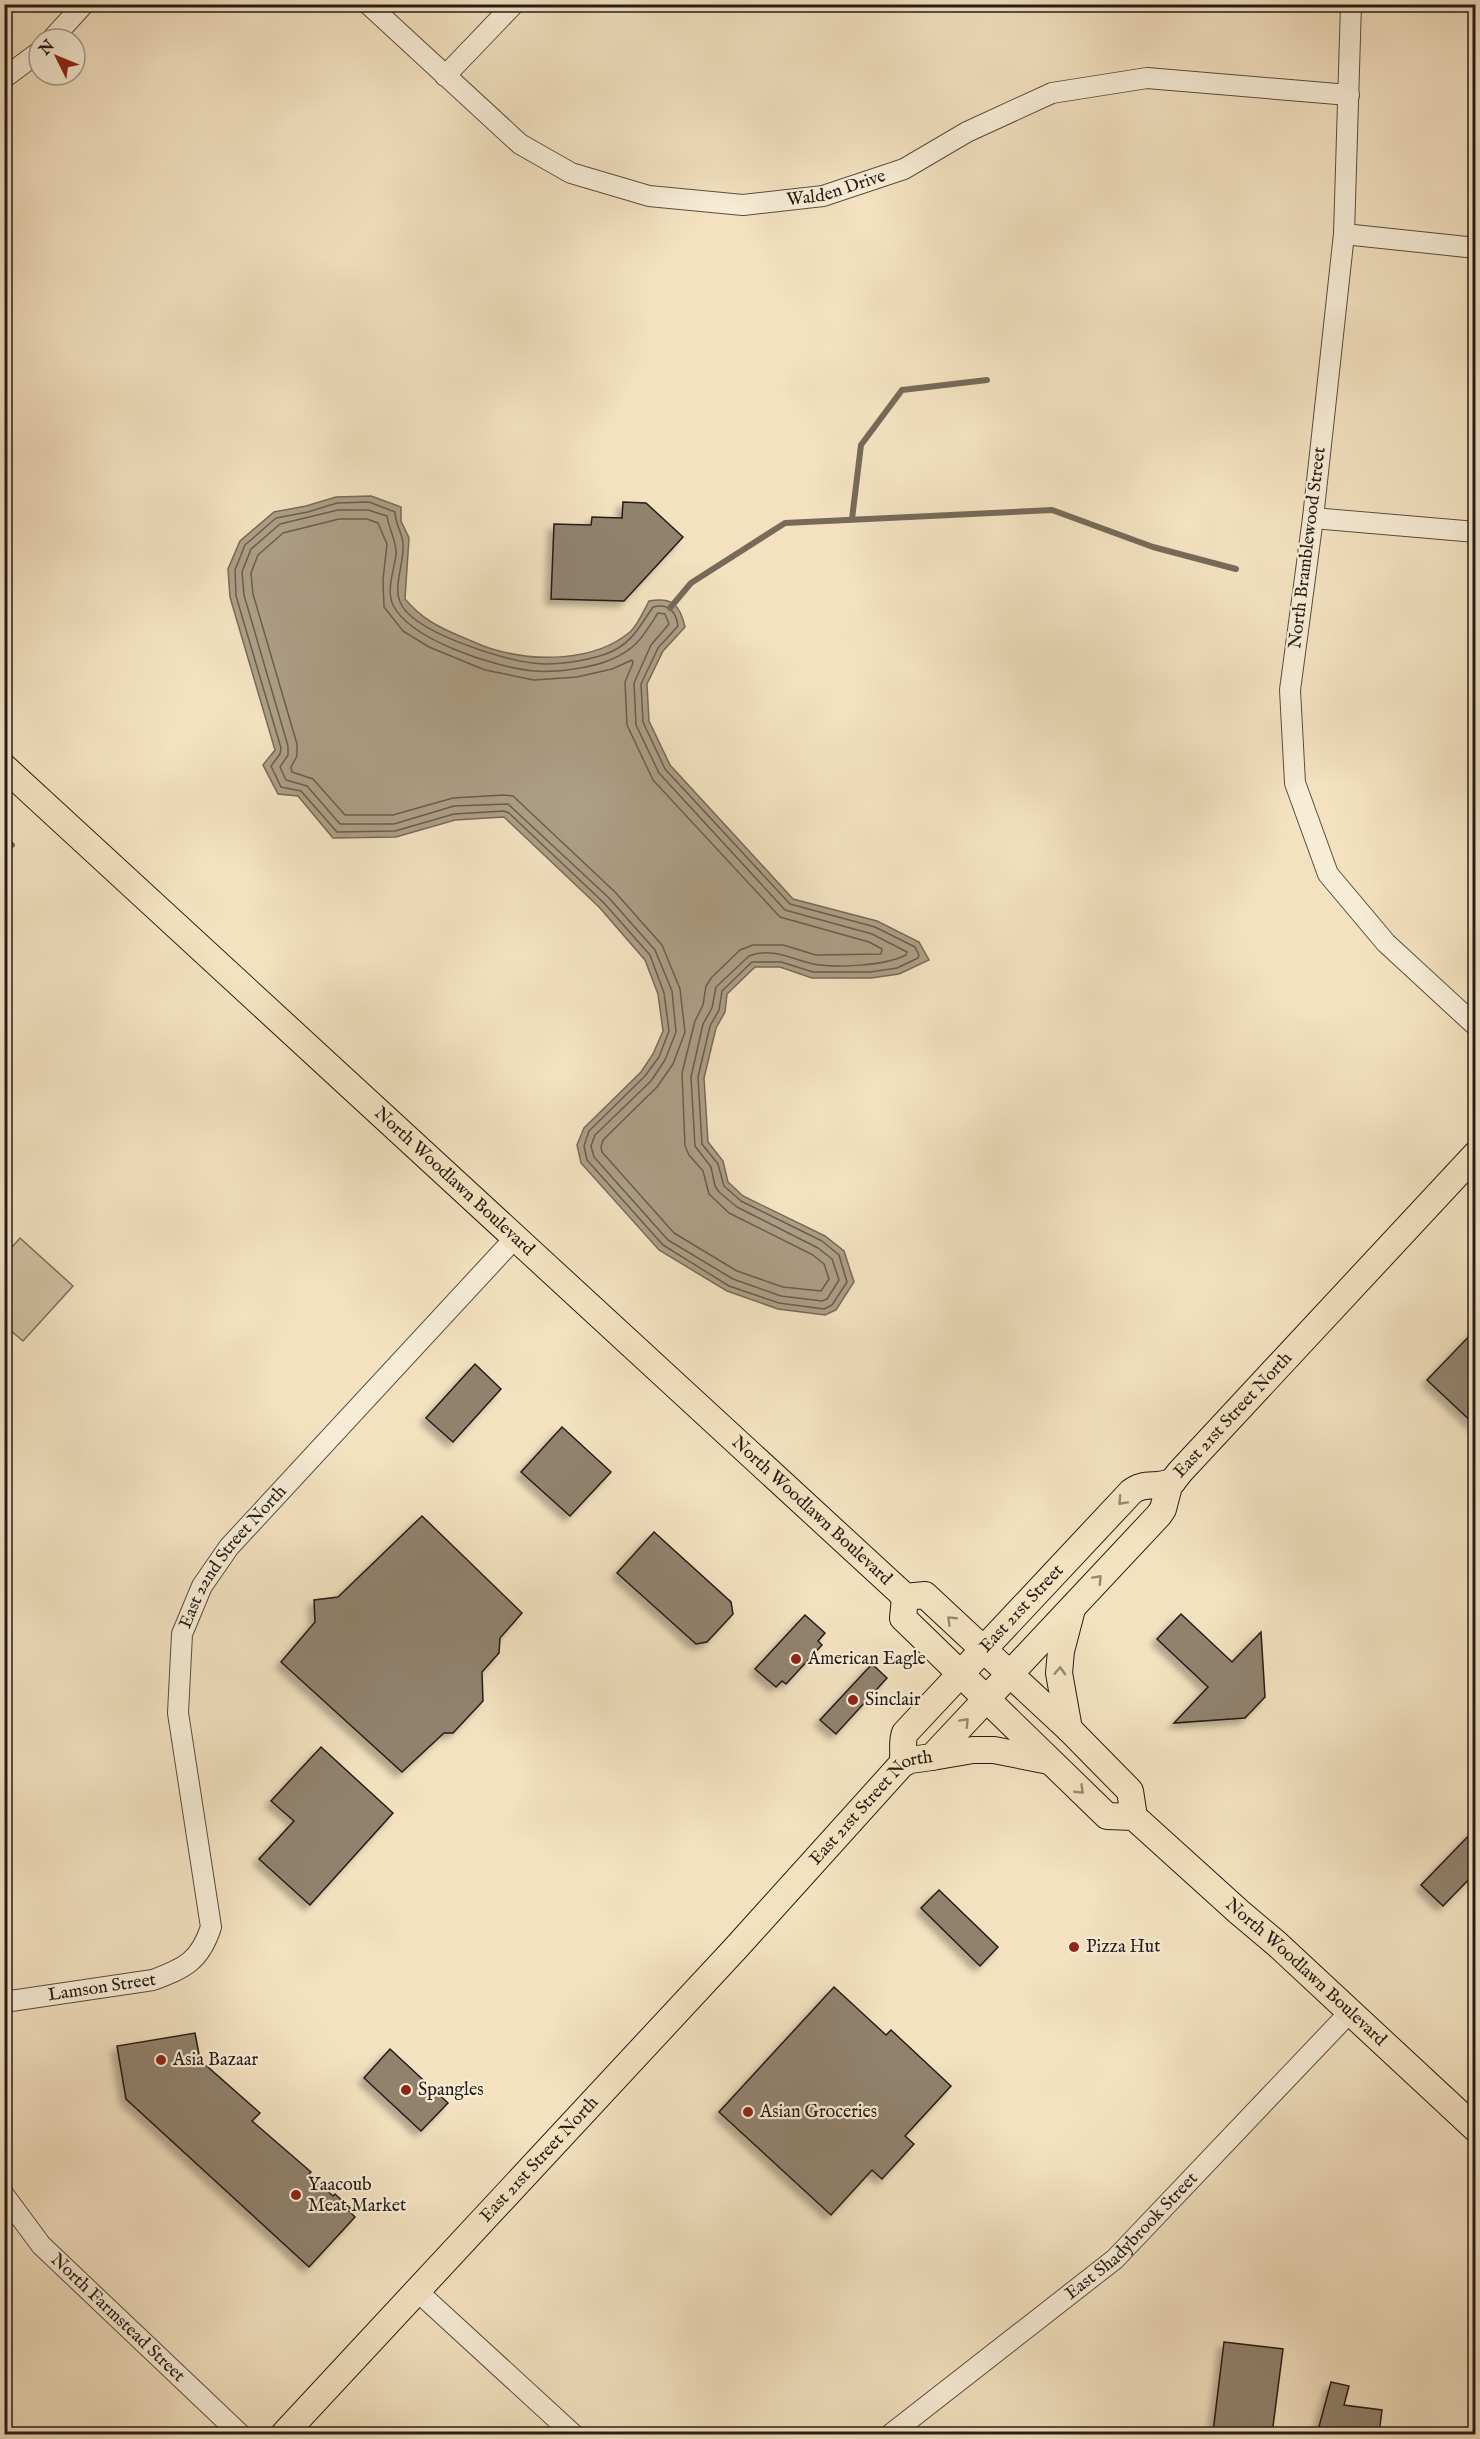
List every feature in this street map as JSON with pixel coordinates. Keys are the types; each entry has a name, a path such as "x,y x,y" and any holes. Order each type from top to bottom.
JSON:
{"main road":[{"name":"North Woodlawn Boulevard","path":"4,767 905,1597 925,1595 1069,1729 1130,1791 1134,1817 1277,1944 1476,2129"},
{"name":"East 21st Street North","path":"284,2434 903,1764 910,1760 932,1757 1159,1515 1163,1509 1169,1485 1476,1154"},
{"name":"East 21st Street","path":"903,1764 905,1733 1131,1492 1142,1485 1158,1486 1173,1481"},
{"name":"North Woodlawn Boulevard","path":"905,1597 903,1618 1107,1816 1134,1817"},
{"path":"1069,1729 1059,1673 1061,1651 1073,1606"},
{"path":"932,1757 973,1750 994,1750 1050,1761"}],"street":[{"path":"63,27 84,4"},
{"name":"Walden Drive","path":"368,4 520,144 571,173 649,196 743,205 824,196 904,169 967,132 1052,93 1147,78 1349,95"},
{"path":"445,76 514,4"},
{"name":"North Bramblewood Street","path":"1351,4 1344,234 1313,519 1290,690 1295,783 1328,874 1386,943 1476,1026"},
{"path":"4,78 27,61"},
{"path":"1344,234 1476,248"},
{"path":"1313,519 1476,532"},
{"name":"East 22nd Street North","path":"195,1960 205,1944 211,1927 177,1713 182,1634 202,1586 229,1547 515,1238"},
{"name":"Lamson Street","path":"4,2002 153,1980 174,1972 195,1960"},
{"name":"East Shadybrook Street","path":"891,2434 1115,2259 1350,2012"},
{"name":"North Farmstead Street","path":"4,2195 42,2245 240,2434"},
{"path":"417,2291 573,2434"}],"shaded area":[{"path":"20,1238 73,1286 23,1341 4,1325 5,1255"}],"water":[{"path":"371,496 401,507 401,521 409,538 405,599 431,622 488,648 527,656 564,657 582,654 615,642 630,632 649,601 664,600 674,604 681,613 685,627 663,651 647,684 649,721 670,765 793,899 877,921 919,942 929,960 899,974 871,978 812,978 780,967 755,967 727,994 725,1012 716,1028 704,1078 708,1142 723,1161 728,1182 743,1196 825,1236 844,1251 854,1282 836,1310 825,1315 778,1309 727,1291 659,1250 581,1163 577,1145 584,1128 641,1072 653,1054 663,1031 658,994 645,960 599,907 504,817 455,820 396,837 333,838 298,796 278,794 263,765 275,750 230,597 228,569 240,541 274,512 336,497"}],"building":[{"path":"623,502 646,503 683,537 624,601 551,599 554,524 591,525 592,517 622,518"},
{"path":"1476,1329 1476,1426 1427,1380"},
{"path":"475,1364 501,1389 453,1442 426,1418"},
{"path":"562,1427 611,1472 570,1516 521,1472"},
{"path":"422,1516 522,1613 500,1638 499,1653 482,1672 483,1701 453,1733 444,1733 402,1772 281,1662 315,1622 314,1600 338,1597"},
{"path":"654,1532 731,1602 733,1614 707,1642 696,1644 617,1573"},
{"path":"1181,1614 1232,1662 1261,1632 1265,1697 1245,1718 1174,1723 1208,1687 1157,1639"},
{"path":"805,1615 825,1633 818,1641 822,1645 786,1684 782,1681 776,1687 755,1669"},
{"path":"872,1664 887,1678 836,1734 820,1720"},
{"path":"321,1747 393,1813 310,1905 259,1859 294,1821 271,1801"},
{"path":"1476,1828 1476,1872 1443,1906 1421,1885"},
{"path":"939,1890 998,1947 980,1966 921,1908"},
{"path":"834,1987 886,2035 891,2030 951,2086 905,2136 914,2144 882,2179 872,2170 831,2215 719,2112"},
{"path":"195,2033 200,2060 260,2113 252,2121 311,2172 309,2174 333,2196 335,2194 350,2208 348,2210 355,2217 309,2267 126,2099 117,2046"},
{"name":"Spangles","path":"390,2049 448,2103 421,2131 364,2078"},
{"path":"1224,2342 1283,2349 1272,2434 1213,2432"},
{"path":"1331,2382 1349,2386 1344,2405 1382,2410 1379,2434 1317,2434"}],"waterway":[{"path":"852,519 861,445 902,390 987,380"},
{"path":"670,608 691,583 785,523 1052,510 1153,547 1236,569"},
{"path":"4,848 12,845"}],"place":[{"name":"American Eagle","path":"796,1659"},
{"name":"Sinclair","path":"853,1700"},
{"name":"Pizza Hut","path":"1074,1947"},
{"name":"Asia Bazaar","path":"161,2060"},
{"name":"Spangles","path":"406,2090"},
{"name":"Asian Groceries","path":"748,2112"},
{"name":"Yaacoub Meat Market","path":"296,2195"}]}
